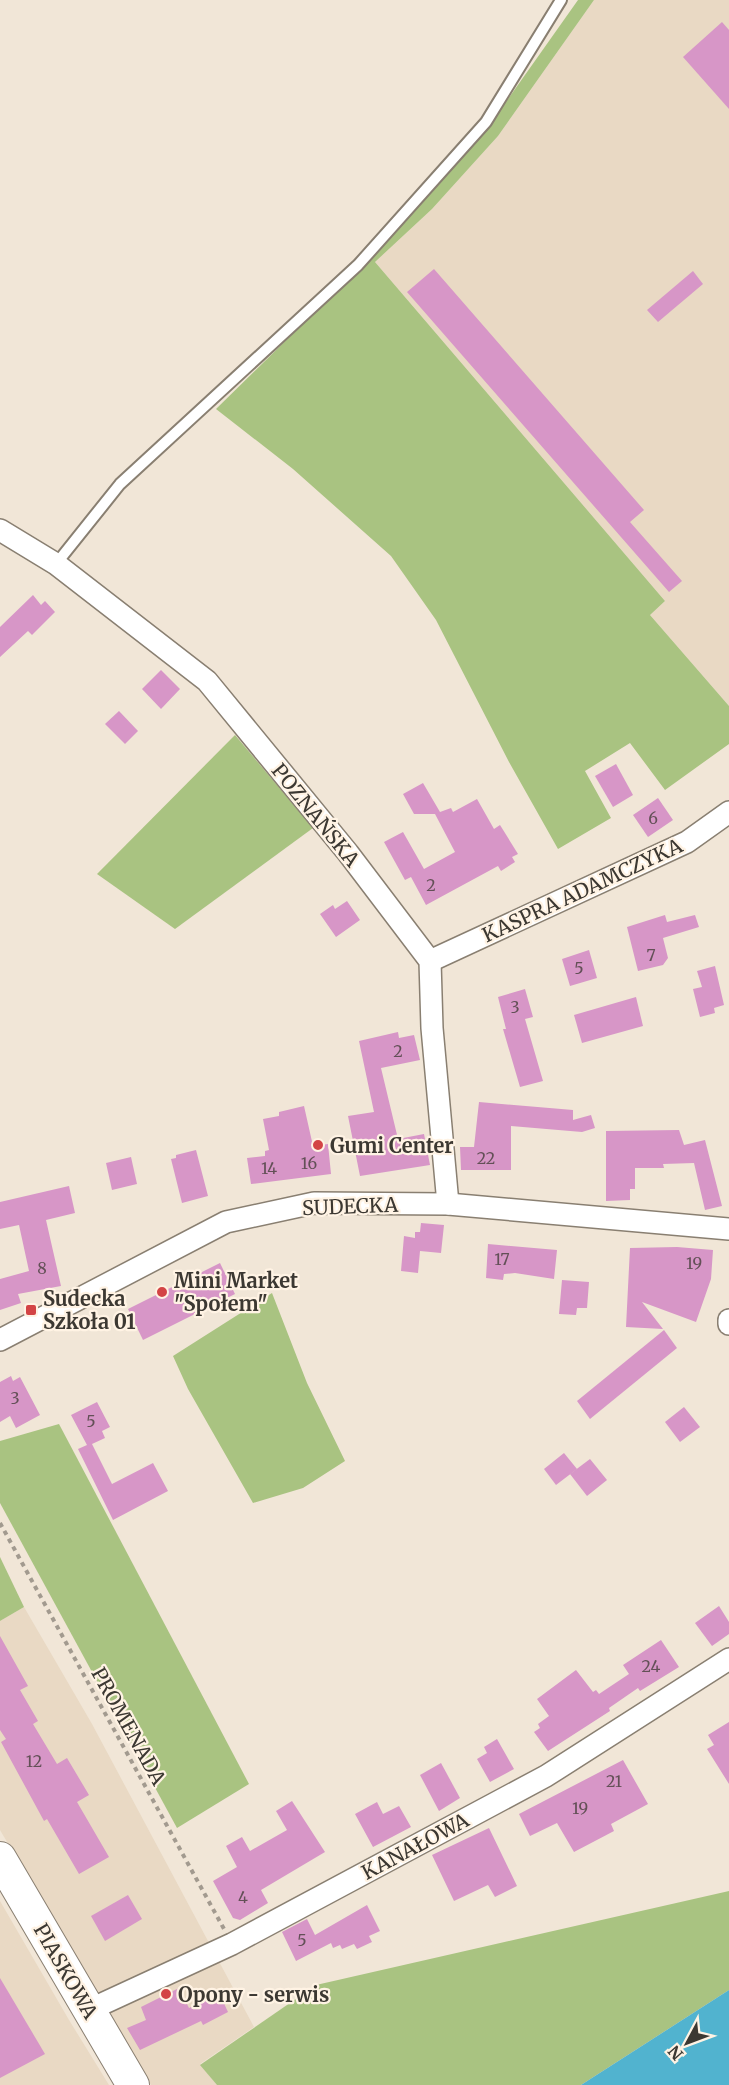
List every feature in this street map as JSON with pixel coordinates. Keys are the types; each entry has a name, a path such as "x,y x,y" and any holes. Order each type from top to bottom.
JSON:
{"main road":[{"name":"PIASKOWA","path":"0,1858 133,2085"}],"street":[{"name":"POZNAŃSKA","path":"0,530 56,564 207,681 348,853 430,961"},
{"name":"KASPRA ADAMCZYKA","path":"430,961 687,842 729,812"},
{"path":"430,961 432,1028 448,1204"},
{"name":"SUDECKA","path":"0,1340 226,1222 314,1203 448,1204 729,1229"},
{"name":"KANAŁOWA","path":"89,2010 232,1944 546,1776 729,1659"}],"lane":[{"path":"56,564 120,484 358,265 486,122 561,0"}],"path":[{"name":"PROMENADA","path":"0,1523 232,1944"}],"shaded area":[{"path":"594,0 729,0 729,706 650,615 665,601 375,262 432,209 498,136"},
{"path":"24,1607 92,1724 254,2027 200,2064 217,2085 151,2085 0,1830 0,1621"},
{"path":"0,1901 69,2020 109,2085 0,2085"}],"green space":[{"path":"578,0 594,0 498,136 432,209 375,262 665,601 650,615 729,706 729,744 665,790 630,743 585,771 611,818 558,849 509,762 436,620 391,556 293,469 216,409 370,258 491,123"},
{"path":"235,735 313,828 175,929 97,874"},
{"path":"272,1293 307,1383 345,1461 303,1488 253,1503 188,1389 173,1356"},
{"path":"59,1424 249,1784 177,1828 0,1503 0,1441"},
{"path":"0,1557 24,1607 0,1621"},
{"path":"729,1891 729,1990 581,2085 217,2085 200,2065 316,1985"}],"water":[{"path":"729,1990 729,2085 581,2085"}],"building":[{"path":"722,22 729,30 729,109 683,57"},
{"path":"434,269 644,510 630,522 682,581 669,592 407,292"},
{"path":"693,271 703,284 658,322 647,310"},
{"path":"33,595 41,605 45,601 55,612 32,635 28,631 0,657 0,627"},
{"path":"161,670 180,689 161,709 142,689"},
{"path":"119,711 138,731 125,744 105,724"},
{"path":"616,764 633,795 613,807 595,776"},
{"path":"423,783 440,812 451,808 453,812 477,799 494,829 500,825 518,854 512,857 515,862 501,871 498,866 426,905 411,877 405,880 384,842 403,832 424,869 455,852 435,814 414,814 403,794"},
{"path":"658,798 673,820 648,837 633,815"},
{"path":"347,901 360,920 336,937 320,914 333,905 335,909"},
{"path":"665,915 667,922 695,915 699,927 663,938 668,958 663,965 638,971 627,927"},
{"path":"589,950 597,978 570,986 562,959"},
{"path":"715,966 724,1005 714,1008 715,1013 700,1017 693,989 702,987 697,971"},
{"path":"525,989 533,1017 525,1019 543,1081 520,1087 503,1029 506,1029 498,997"},
{"path":"636,997 643,1026 582,1043 574,1015"},
{"path":"398,1032 399,1038 414,1035 420,1060 381,1068 398,1139 424,1134 430,1165 360,1176 348,1116 374,1112 359,1041"},
{"path":"479,1102 573,1110 573,1120 591,1115 595,1128 582,1132 511,1126 511,1170 461,1170 460,1147 474,1147"},
{"path":"304,1106 313,1146 328,1144 331,1174 251,1184 247,1158 265,1156 265,1151 269,1150 263,1119 279,1116 279,1112"},
{"path":"679,1130 684,1145 705,1140 722,1206 705,1210 694,1163 663,1164 664,1168 635,1168 635,1189 630,1189 630,1200 606,1201 606,1131"},
{"path":"196,1150 208,1196 182,1203 171,1159 176,1158 176,1155"},
{"path":"131,1157 137,1184 112,1190 106,1163"},
{"path":"69,1186 75,1213 46,1220 61,1286 18,1294 21,1303 0,1310 0,1279 29,1271 19,1225 0,1229 0,1202"},
{"path":"421,1223 444,1225 441,1253 420,1251 418,1273 401,1271 404,1236 415,1238 415,1232 420,1232"},
{"path":"488,1244 557,1250 554,1279 515,1273 504,1274 503,1280 486,1278"},
{"path":"677,1247 713,1250 711,1279 696,1322 642,1302 663,1329 626,1327 630,1248"},
{"path":"220,1263 235,1294 143,1340 128,1309"},
{"path":"562,1280 589,1282 587,1308 577,1308 576,1315 559,1314"},
{"path":"664,1330 677,1348 590,1419 577,1401"},
{"path":"11,1376 13,1381 20,1377 40,1415 16,1428 10,1416 0,1422 0,1382"},
{"path":"97,1402 110,1427 102,1431 105,1438 92,1444 112,1484 153,1463 168,1491 113,1520 78,1449 87,1445 71,1415"},
{"path":"684,1407 700,1427 680,1442 665,1422"},
{"path":"564,1453 577,1469 556,1485 544,1469"},
{"path":"590,1459 607,1480 587,1496 570,1474"},
{"path":"719,1606 729,1622 729,1634 712,1646 695,1623"},
{"path":"0,1636 28,1686 20,1690 38,1721 33,1724 57,1764 67,1758 89,1795 77,1802 109,1857 79,1874 47,1819 44,1821 1,1742 6,1739 0,1730"},
{"path":"661,1640 679,1667 640,1691 638,1688 609,1708 610,1711 548,1751 534,1732 540,1728 538,1724 549,1716 537,1699 576,1670 593,1692 596,1690 599,1694 629,1674 623,1665"},
{"path":"729,1722 729,1784 707,1749 714,1745 708,1735"},
{"path":"497,1739 514,1769 490,1782 477,1759 487,1753 484,1747"},
{"path":"623,1760 648,1804 611,1824 614,1831 574,1852 557,1823 530,1836 519,1814"},
{"path":"441,1763 460,1798 439,1811 420,1775"},
{"path":"292,1801 325,1852 261,1890 268,1903 240,1920 233,1918 213,1881 237,1867 226,1846 242,1837 250,1851 287,1830 276,1811"},
{"path":"377,1802 383,1814 399,1806 411,1827 373,1847 355,1814"},
{"path":"489,1828 517,1886 495,1897 488,1885 454,1901 432,1855"},
{"path":"128,1895 142,1919 105,1941 91,1916"},
{"path":"367,1905 380,1931 369,1936 372,1942 357,1949 354,1944 342,1949 340,1945 333,1948 331,1943 296,1961 282,1932 307,1919 315,1935"},
{"path":"0,1978 45,2054 0,2078"},
{"path":"179,1988 189,2008 219,1993 228,2012 203,2025 201,2021 140,2050 127,2028 146,2020 141,2007"}],"place":[{"name":"Gumi Center","path":"318,1145"},
{"name":"Mini Market \"Społem\"","path":"162,1292"},
{"name":"Sudecka Szkoła 01","path":"31,1310"},
{"name":"Opony - serwis","path":"166,1994"}]}
